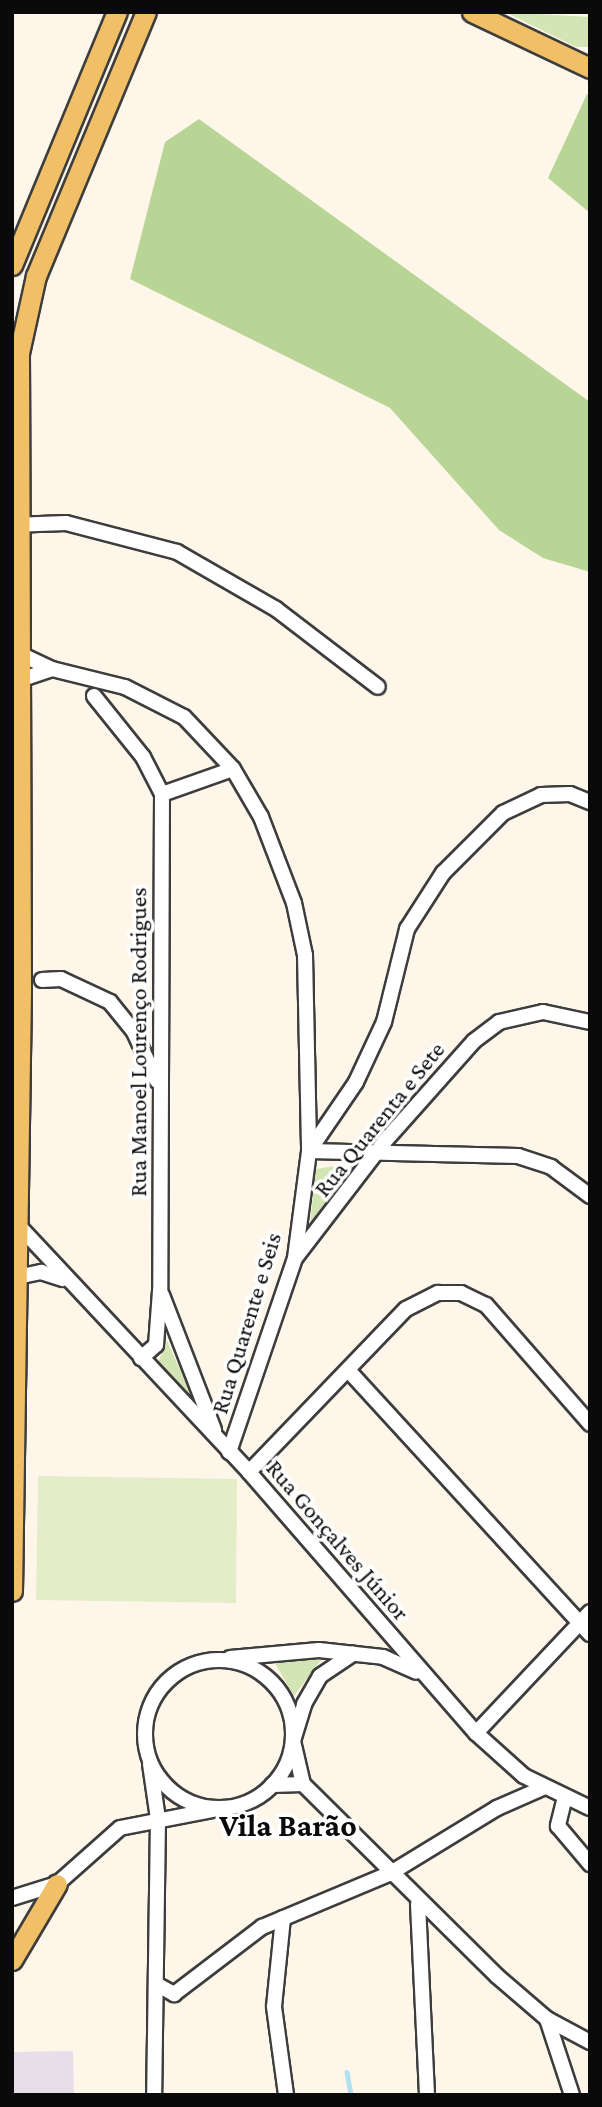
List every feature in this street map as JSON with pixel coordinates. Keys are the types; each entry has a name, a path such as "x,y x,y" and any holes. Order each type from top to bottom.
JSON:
{"main road":[{"path":"12,265 117,12"},
{"path":"12,1591 21,989 17,681 23,523 18,503 16,394 25,314 146,12"},
{"path":"471,12 590,68"},
{"path":"491,12 590,54"},
{"path":"12,1031 13,1104 19,1123"},
{"path":"12,1960 57,1884"}],"street":[{"path":"23,523 111,532 213,569 378,687"},
{"path":"20,654 52,668 97,678 184,717 233,769 281,864 305,955 309,1150 518,1156 551,1167 590,1196"},
{"path":"17,681 52,668"},
{"name":"Rua Manoel Lourenço Rodrigues","path":"73,672 143,757 162,794 160,1291 156,1345 141,1359"},
{"path":"94,696 97,678"},
{"path":"162,794 233,769"},
{"name":"Rua Quarente e Seis","path":"229,1452 295,1258 309,1150 356,1082 383,1022 407,929 443,873 481,831 527,799 570,794 590,802"},
{"path":"20,967 42,980"},
{"path":"21,989 42,980 61,979 110,1002 141,1045 161,1094"},
{"name":"Rua Quarenta e Sete","path":"295,1258 423,1094 499,1022 543,1012 590,1022"},
{"path":"141,1045 155,1046 161,1039"},
{"name":"Rua Gonçalves Júnior","path":"19,1226 67,1281 248,1472 475,1733 545,1787 590,1808"},
{"path":"15,1278 41,1272 67,1281"},
{"name":"Rua Manoel Lourenço Rodrigues","path":"160,1291 218,1440"},
{"path":"248,1472 414,1302 461,1293 485,1305 590,1424"},
{"path":"348,1370 585,1629"},
{"path":"475,1733 585,1629 590,1612"},
{"path":"154,2095 158,1819 146,1741 149,1713 162,1688 183,1670 209,1661 277,1651 353,1654 398,1662 431,1683"},
{"path":"272,1785 293,1741 311,1689 353,1654"},
{"path":"209,1661 238,1663 265,1676 287,1705 303,1784 418,1904 547,2019 590,2042"},
{"path":"146,1741 154,1768 172,1790 196,1804 232,1807"},
{"path":"12,1898 57,1884 112,1834 158,1819 232,1807 272,1785 303,1784"},
{"path":"156,1984 174,1994 283,1918 388,1874 497,1808 545,1787"},
{"path":"565,1797 558,1826 590,1864"},
{"path":"418,1904 427,2095"},
{"path":"283,1918 274,2007 286,2095"},
{"path":"547,2019 572,2095"}],"shaded area":[{"path":"73,2051 74,2095 14,2095 13,2052"}],"green space":[{"path":"127,12 131,12 90,107"},
{"path":"505,12 590,17 590,47 576,47"},
{"path":"587,94 590,94 590,213 548,178"},
{"path":"199,119 590,402 590,572 543,558 499,530 390,408 130,279 165,142"},
{"path":"360,1162 313,1224 310,1224 316,1169"},
{"path":"167,1341 201,1414 157,1365"},
{"path":"38,1476 237,1479 236,1603 36,1600"},
{"path":"273,1660 321,1660 294,1696"}],"waterway":[{"path":"347,2072 351,2095"}],"district":[{"name":"Vila Barão","path":"288,1825"}]}
